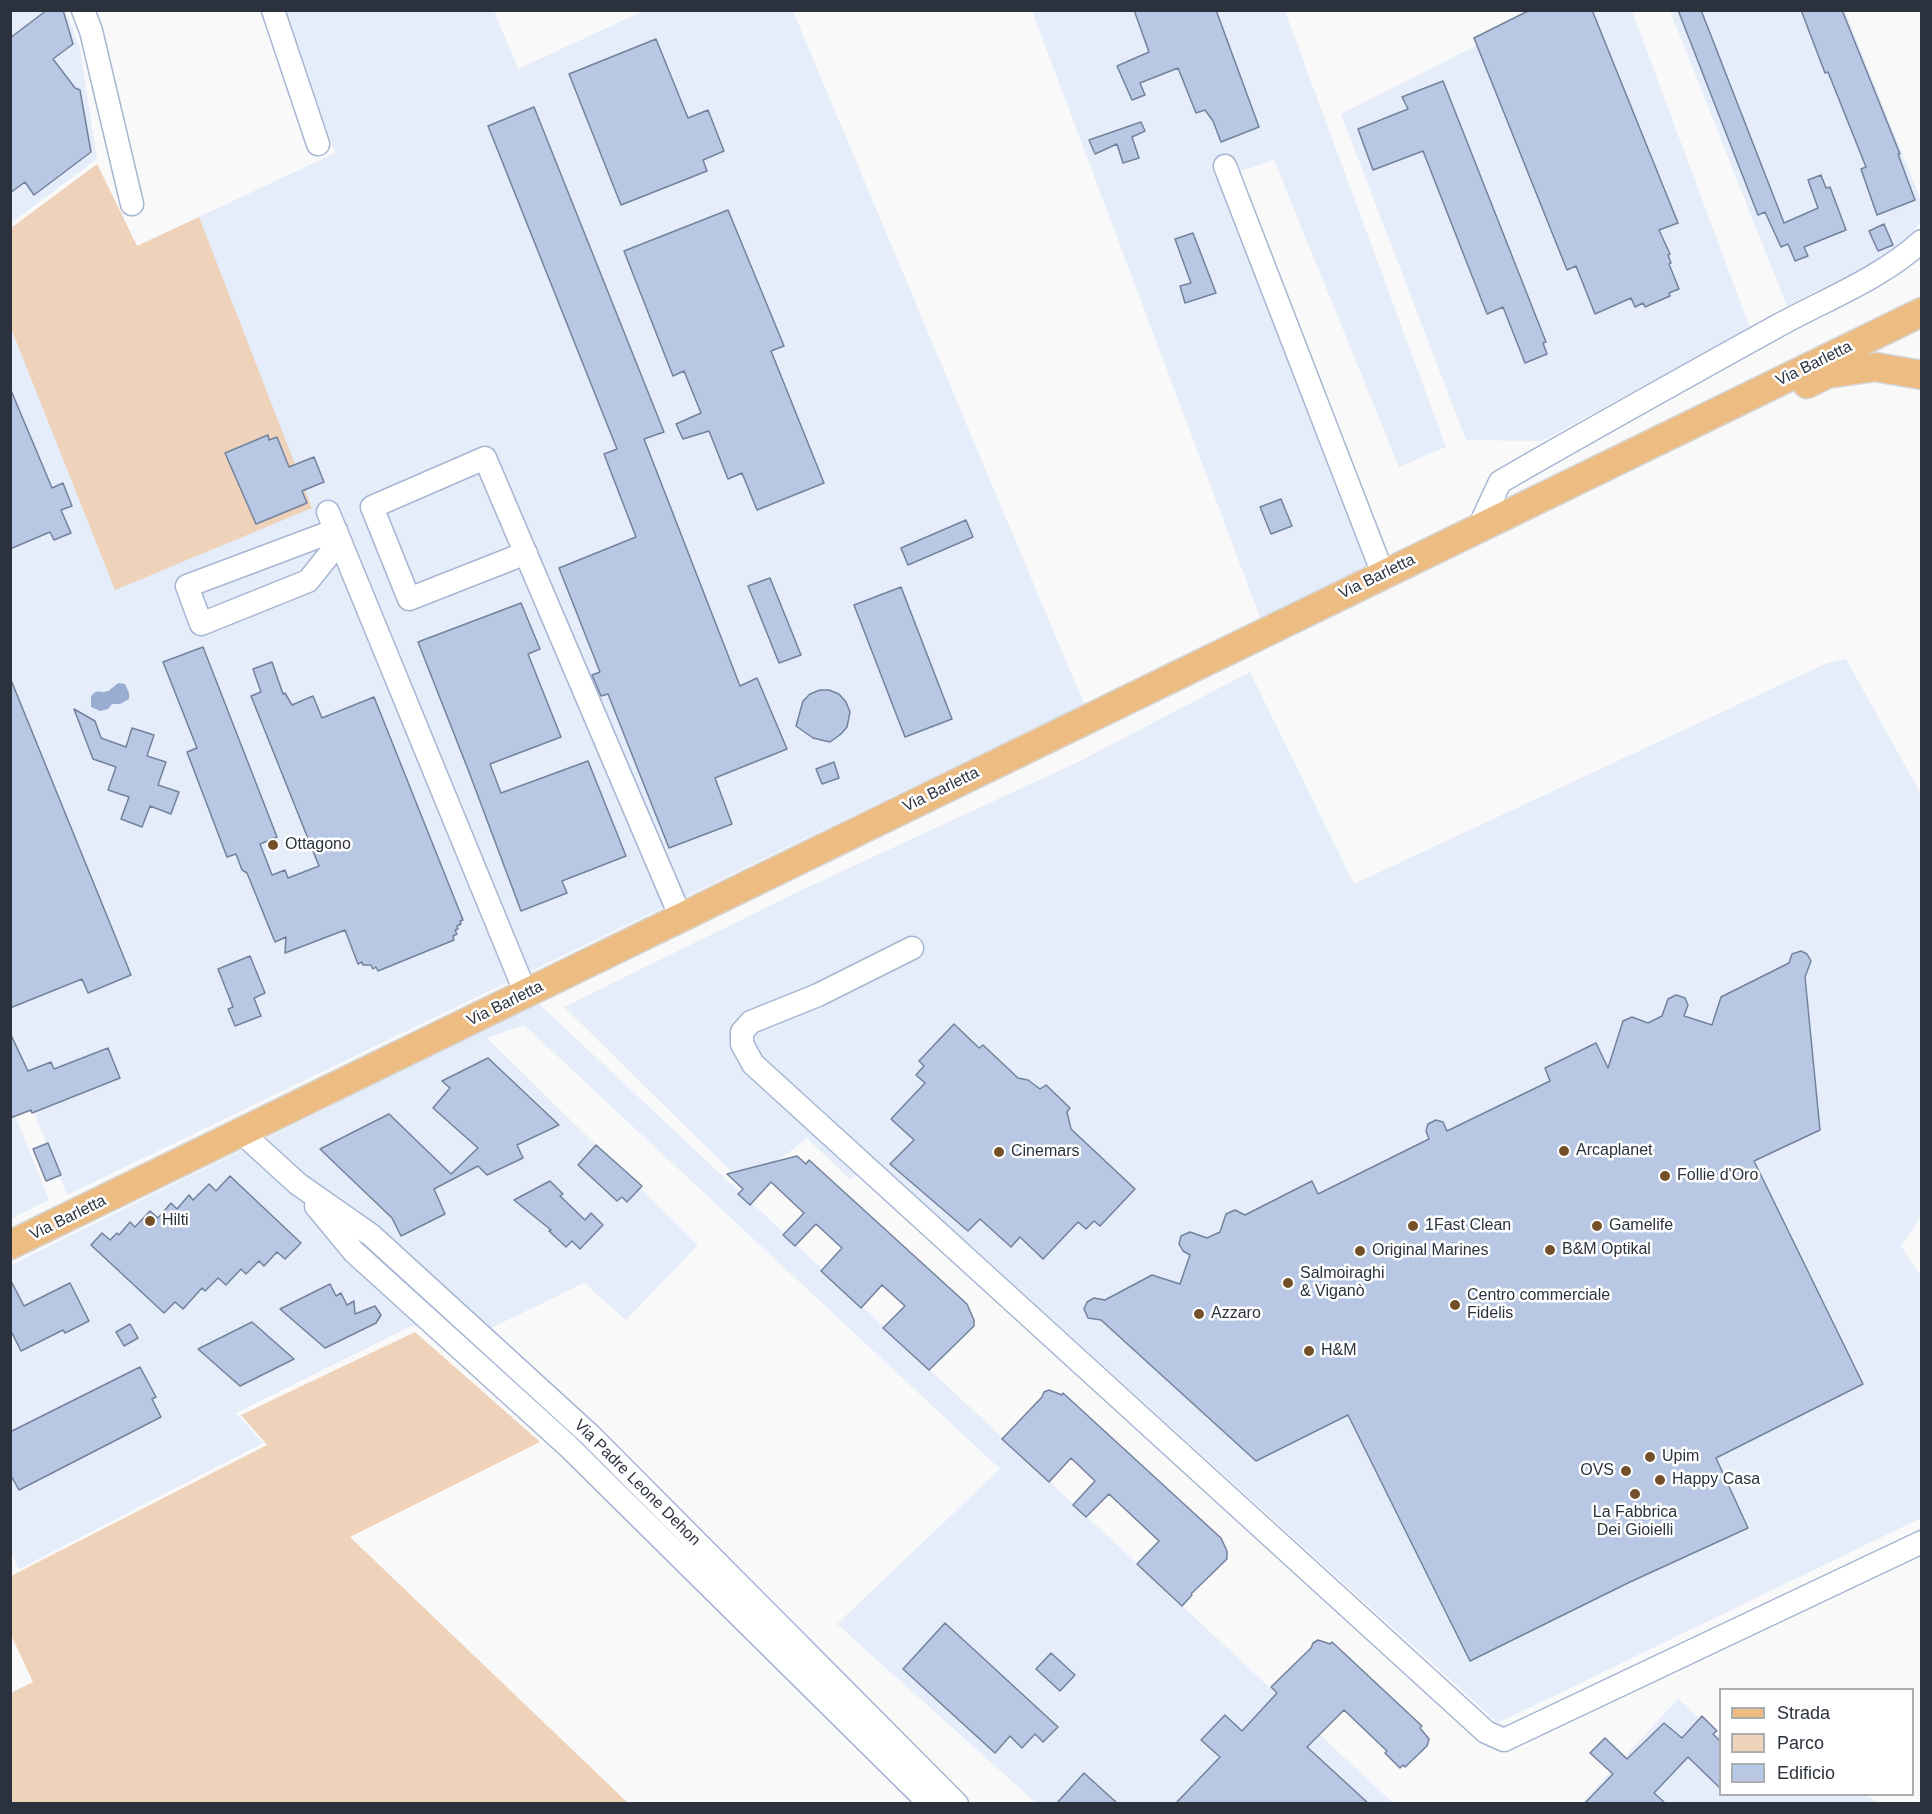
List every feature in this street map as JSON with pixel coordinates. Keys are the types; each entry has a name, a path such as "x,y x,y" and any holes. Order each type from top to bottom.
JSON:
{"main road":[{"path":"1872,336 1922,290"},
{"name":"Via Barletta","path":"10,1245 1922,312"},
{"path":"1639,451 1683,441 1827,374 1875,367 1922,375"}],"street":[{"path":"84,10 132,204"},
{"path":"273,10 318,144"},
{"path":"1225,166 1383,574"},
{"path":"1479,527 1500,482 1784,322 1873,276 1910,252 1922,241"},
{"path":"526,553 410,599 372,507 485,458 526,553 681,918"},
{"path":"334,528 308,580 201,624 187,586 334,528"},
{"path":"334,528 526,994"},
{"path":"912,948 818,995 751,1022 742,1032 742,1044 753,1064 1486,1732 1504,1740 1922,1542"},
{"name":"Via Padre Leone Dehon","path":"242,1133 298,1184 370,1235 591,1436 957,1803"},
{"name":"Via Padre Leone Dehon","path":"298,1184 354,1252 569,1447 930,1803"}],"shaded area":[{"path":"11,11 66,11 80,48 97,159 11,223"},
{"path":"285,11 494,11 518,69 643,11 793,11 1084,704 67,1195 11,1055 11,232 97,164 137,246 335,153"},
{"path":"1032,11 1285,11 1446,447 1399,467 1274,160 1218,179 1369,569 1261,620"},
{"path":"1544,11 1632,11 1750,328 1542,441 1466,440 1341,114"},
{"path":"1670,11 1845,11 1921,200 1921,221 1909,238 1878,260 1787,306"},
{"path":"1846,659 1921,794 1922,1215 1901,1246 1921,1276 1921,1518 1498,1723 874,1158 850,1180 807,1138 746,1186 564,1007 806,888 1078,762 1250,672 1354,884 1825,664"},
{"path":"538,1003 1393,1803 1036,1803 837,1624 1000,1469 524,1025 487,1038 698,1245 626,1320 584,1283 489,1329 411,1326 236,1413 263,1443 19,1569 11,1552 11,1265"},
{"path":"10,1102 49,1200 11,1219 10,1219"},
{"path":"1678,1699 1719,1736 1719,1796 1868,1796 1877,1803 1581,1804"}],"green space":[{"path":"97,164 137,246 199,217 312,508 115,590 11,328 11,228"},
{"path":"415,1332 540,1442 350,1537 628,1803 11,1803 11,1693 33,1682 11,1635 11,1576 267,1445 241,1415"}],"water":[{"path":"119,683 125,684 129,699 120,704 112,704 108,709 100,711 91,707 93,694 108,691"}],"building":[{"path":"47,10 63,10 73,44 53,59 75,88 80,90 91,152 34,195 25,182 10,193 10,38"},
{"path":"1134,10 1216,10 1259,127 1221,142 1213,121 1205,110 1196,113 1178,68 1140,83 1145,95 1132,100 1117,66 1149,52"},
{"path":"1530,10 1592,10 1678,223 1659,230 1670,254 1668,255 1671,263 1669,264 1679,289 1669,293 1670,296 1645,307 1643,303 1635,307 1631,298 1595,314 1576,266 1567,270 1474,38"},
{"path":"1678,10 1701,10 1784,223 1818,208 1808,180 1821,175 1826,188 1830,187 1846,230 1804,247 1808,256 1795,261 1788,244 1781,247 1765,212 1758,215"},
{"path":"1801,10 1842,10 1900,154 1898,154 1915,200 1877,215 1861,169 1866,167 1828,72 1825,73"},
{"path":"656,39 688,118 708,110 724,151 703,160 707,171 621,205 569,74"},
{"path":"1443,81 1546,342 1543,343 1547,354 1525,363 1503,307 1487,314 1423,151 1373,170 1358,129 1408,109 1402,97"},
{"path":"534,107 664,432 644,439 740,686 757,678 787,749 715,778 732,824 669,848 608,694 601,696 592,675 600,672 559,568 636,537 604,454 617,449 488,126"},
{"path":"1141,122 1145,131 1132,137 1139,158 1123,163 1117,144 1095,154 1089,140"},
{"path":"728,210 784,346 771,351 824,483 757,510 742,473 728,479 709,431 683,439 676,424 701,413 684,371 673,376 624,251"},
{"path":"1884,224 1893,245 1878,251 1869,231"},
{"path":"1193,233 1216,293 1185,303 1180,286 1191,283 1175,239"},
{"path":"10,388 52,488 63,483 72,506 61,510 71,533 54,540 50,532 10,549"},
{"path":"268,435 269,440 277,437 289,467 314,457 324,482 302,491 307,503 256,524 225,453"},
{"path":"1281,499 1292,526 1271,534 1260,507"},
{"path":"966,520 973,537 908,565 901,548"},
{"path":"770,578 801,655 779,663 748,586"},
{"path":"901,587 952,719 905,737 854,605"},
{"path":"521,603 540,649 528,654 561,737 490,764 501,793 588,761 626,856 562,881 567,893 521,911 418,642"},
{"path":"203,647 277,837 260,844 272,875 285,870 288,878 319,866 251,696 261,692 253,669 272,662 283,694 285,693 292,705 313,696 322,718 374,697 463,920 455,930 457,934 453,936 454,940 378,971 371,965 363,965 362,962 358,964 345,930 285,953 286,937 275,942 247,873 242,870 236,854 227,857 187,752 197,748 163,662"},
{"path":"11,680 131,975 88,993 82,979 10,1008"},
{"path":"820,690 829,690 839,694 846,702 850,712 847,727 830,742 813,738 796,726 803,701 810,694"},
{"path":"74,709 95,721 101,738 126,747 132,728 154,735 147,756 166,762 158,785 179,792 171,814 150,806 142,827 121,819 129,797 108,790 116,767 93,759"},
{"path":"834,762 839,778 822,784 816,769"},
{"name":"Centro commerciale Fidelis","path":"1801,951 1807,954 1811,961 1805,977 1820,1130 1754,1161 1863,1384 1716,1458 1748,1528 1630,1582 1470,1661 1348,1415 1256,1461 1101,1320 1088,1318 1084,1309 1087,1302 1094,1298 1105,1300 1152,1275 1180,1284 1190,1255 1183,1251 1179,1244 1181,1236 1190,1232 1207,1238 1220,1232 1226,1214 1235,1210 1245,1215 1312,1181 1318,1194 1429,1139 1426,1131 1428,1124 1436,1120 1443,1122 1447,1131 1550,1081 1545,1068 1596,1043 1608,1068 1623,1021 1632,1017 1648,1023 1662,1016 1668,999 1676,995 1685,998 1688,1005 1684,1016 1712,1025 1721,997 1789,963 1792,954"},
{"path":"250,956 265,993 254,998 261,1016 235,1026 228,1009 233,1007 218,969"},
{"name":"Cinemars","path":"954,1024 979,1048 983,1045 1018,1078 1028,1080 1040,1089 1046,1085 1070,1108 1067,1112 1071,1129 1135,1189 1100,1226 1094,1221 1086,1229 1078,1222 1043,1259 1020,1237 1011,1247 980,1219 968,1231 890,1164 914,1140 891,1119 925,1083 916,1075 924,1066 919,1061"},
{"path":"10,1033 28,1071 51,1062 54,1069 108,1048 120,1078 32,1113 31,1110 10,1118"},
{"path":"488,1058 559,1125 517,1145 523,1158 487,1175 478,1166 434,1189 445,1214 401,1236 392,1218 320,1149 389,1114 451,1174 478,1148 433,1108 450,1088 442,1081"},
{"path":"48,1143 61,1175 46,1181 33,1149"},
{"path":"596,1145 642,1186 627,1202 622,1197 617,1201 578,1165"},
{"path":"797,1156 806,1164 809,1160 967,1304 974,1320 974,1326 929,1370 883,1328 905,1306 882,1285 861,1308 821,1271 842,1248 816,1224 795,1246 783,1235 804,1213 771,1182 750,1205 738,1194 743,1189 727,1174"},
{"path":"230,1176 301,1243 285,1259 277,1252 264,1266 259,1261 246,1274 241,1269 226,1285 218,1278 205,1291 202,1288 183,1309 175,1302 164,1313 91,1245 102,1233 110,1240 117,1233 119,1235 130,1222 135,1227 150,1211 158,1218 171,1203 177,1209 189,1195 193,1200 209,1184 216,1191"},
{"path":"550,1181 563,1194 560,1196 585,1220 591,1213 603,1225 580,1249 572,1241 566,1247 549,1231 551,1230 514,1200"},
{"path":"10,1279 24,1306 70,1283 89,1321 65,1333 63,1330 21,1351 10,1329"},
{"path":"330,1284 336,1296 341,1293 347,1305 354,1301 355,1314 375,1306 381,1315 376,1323 325,1348 280,1309"},
{"path":"252,1322 294,1359 240,1386 198,1349"},
{"path":"130,1324 138,1338 124,1346 116,1332"},
{"path":"140,1367 156,1397 152,1399 161,1417 19,1490 10,1474 10,1432"},
{"path":"1049,1390 1062,1395 1063,1393 1221,1538 1227,1551 1227,1559 1182,1606 1137,1564 1159,1541 1109,1494 1086,1517 1073,1505 1095,1481 1071,1458 1049,1482 1002,1439 1042,1397 1044,1392"},
{"path":"945,1623 1058,1727 1043,1742 1035,1734 1022,1748 1010,1736 995,1753 903,1669"},
{"path":"1318,1640 1330,1644 1332,1642 1422,1726 1420,1728 1429,1739 1427,1746 1405,1767 1403,1765 1400,1768 1385,1753 1387,1751 1344,1710 1307,1747 1368,1803 1176,1803 1220,1757 1201,1740 1225,1715 1242,1731 1277,1693 1271,1687"},
{"path":"1051,1653 1075,1675 1060,1691 1036,1669"},
{"path":"1702,1716 1717,1731 1713,1734 1719,1740 1719,1787 1688,1757 1654,1793 1665,1803 1585,1803 1613,1774 1590,1753 1605,1738 1627,1759 1664,1723 1682,1738"},
{"path":"1084,1773 1117,1803 1057,1803"}],"place":[{"name":"Ottagono","path":"273,845"},
{"name":"Arcaplanet","path":"1564,1151"},
{"name":"Cinemars","path":"999,1152"},
{"name":"Follie d'Oro","path":"1665,1176"},
{"name":"Hilti","path":"150,1221"},
{"name":"1Fast Clean","path":"1413,1226"},
{"name":"Gamelife","path":"1597,1226"},
{"name":"B&M Optikal","path":"1550,1250"},
{"name":"Original Marines","path":"1360,1251"},
{"name":"Salmoiraghi & Viganò","path":"1288,1283"},
{"name":"Centro commerciale Fidelis","path":"1455,1305"},
{"name":"Azzaro","path":"1199,1314"},
{"name":"H&M","path":"1309,1351"},
{"name":"Upim","path":"1650,1457"},
{"name":"OVS","path":"1626,1471"},
{"name":"Happy Casa","path":"1660,1480"},
{"name":"La Fabbrica Dei Gioielli","path":"1635,1494"}]}
